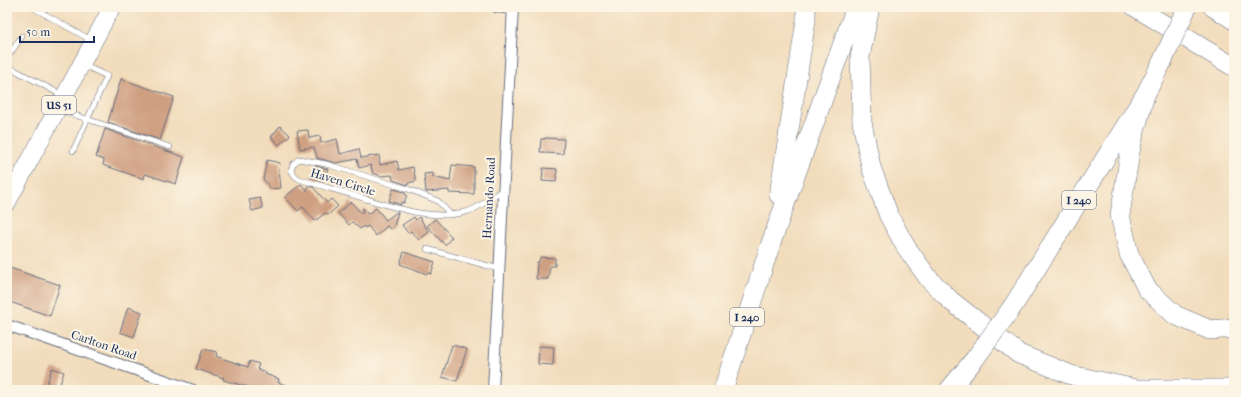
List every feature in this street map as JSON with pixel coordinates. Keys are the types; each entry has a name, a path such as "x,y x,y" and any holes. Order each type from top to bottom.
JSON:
{"highway":[{"path":"771,243 805,27 806,7"},
{"path":"771,243 856,7"},
{"path":"870,7 860,57 862,122 871,167 889,216 906,247 930,279 951,301 1019,354 1071,375 1136,388 1230,389"},
{"path":"1135,7 1230,66"},
{"name":"I 240","path":"949,390 974,360 1013,306 1145,95 1187,7"},
{"path":"1212,7 1234,20"},
{"path":"1145,95 1131,146 1120,215 1128,254 1147,289 1176,315 1210,330 1234,328"},
{"name":"I 240","path":"723,390 771,243"}],"main road":[{"name":"US 51","path":"7,203 112,7"}],"street":[{"path":"496,7 513,8"},
{"name":"Hernando Road","path":"493,390 502,190 513,8"},
{"name":"Carlton Road","path":"7,325 193,390"}],"lane":[{"path":"32,7 93,42"},
{"path":"7,58 22,36"},
{"path":"73,151 107,76 81,64"},
{"path":"7,66 87,120 170,147"},
{"name":"Haven Circle","path":"450,214 438,201 387,182 326,164 299,159 293,164 291,170 299,179 426,215 450,214 466,212 485,203 502,190"},
{"path":"427,249 499,269"}],"building":[{"path":"121,79 174,97 160,140 108,122"},
{"path":"280,126 290,135 279,145 271,137"},
{"path":"105,129 184,157 176,184 145,174 144,179 103,165 104,160 96,157"},
{"path":"308,130 309,138 320,136 321,143 337,139 340,154 359,149 361,158 379,155 380,165 397,161 399,170 413,167 416,181 408,183 408,185 393,180 392,175 380,176 373,174 371,165 359,168 357,159 336,163 317,158 314,147 300,149 297,131"},
{"path":"541,139 564,139 563,154 540,152"},
{"path":"267,160 280,163 279,170 281,188 271,189 263,179"},
{"path":"452,165 474,167 474,194 449,193 449,190 426,192 424,174 433,173 433,177 450,181"},
{"path":"315,166 328,169 323,181 311,177"},
{"path":"543,168 557,169 556,182 542,181"},
{"path":"301,184 307,191 308,186 313,187 327,203 331,199 338,206 328,215 325,213 315,221 303,207 298,211 285,197"},
{"path":"393,189 405,192 407,195 404,203 401,202 401,205 389,201"},
{"path":"260,198 263,208 252,211 249,200"},
{"path":"351,202 362,214 363,208 369,214 376,208 386,220 398,212 394,226 390,229 387,226 376,236 368,226 365,228 364,226 360,229 352,222 349,225 338,213"},
{"path":"414,217 416,220 419,217 429,232 419,240 411,231 408,233 402,225"},
{"path":"435,219 452,237 445,245 427,226"},
{"path":"404,252 435,262 431,274 427,274 400,264"},
{"path":"540,257 555,258 555,266 550,266 548,279 536,279 537,262 539,262"},
{"path":"7,267 60,285 50,316 7,301"},
{"path":"128,307 142,312 134,337 120,332"},
{"path":"452,345 467,349 457,381 442,377"},
{"path":"539,346 554,347 553,365 538,364"},
{"path":"203,349 217,352 216,356 218,357 248,367 250,361 259,364 257,369 266,372 265,374 279,379 278,382 296,390 259,390 223,380 224,378 196,369"},
{"path":"52,368 64,372 58,390 46,387"}]}
